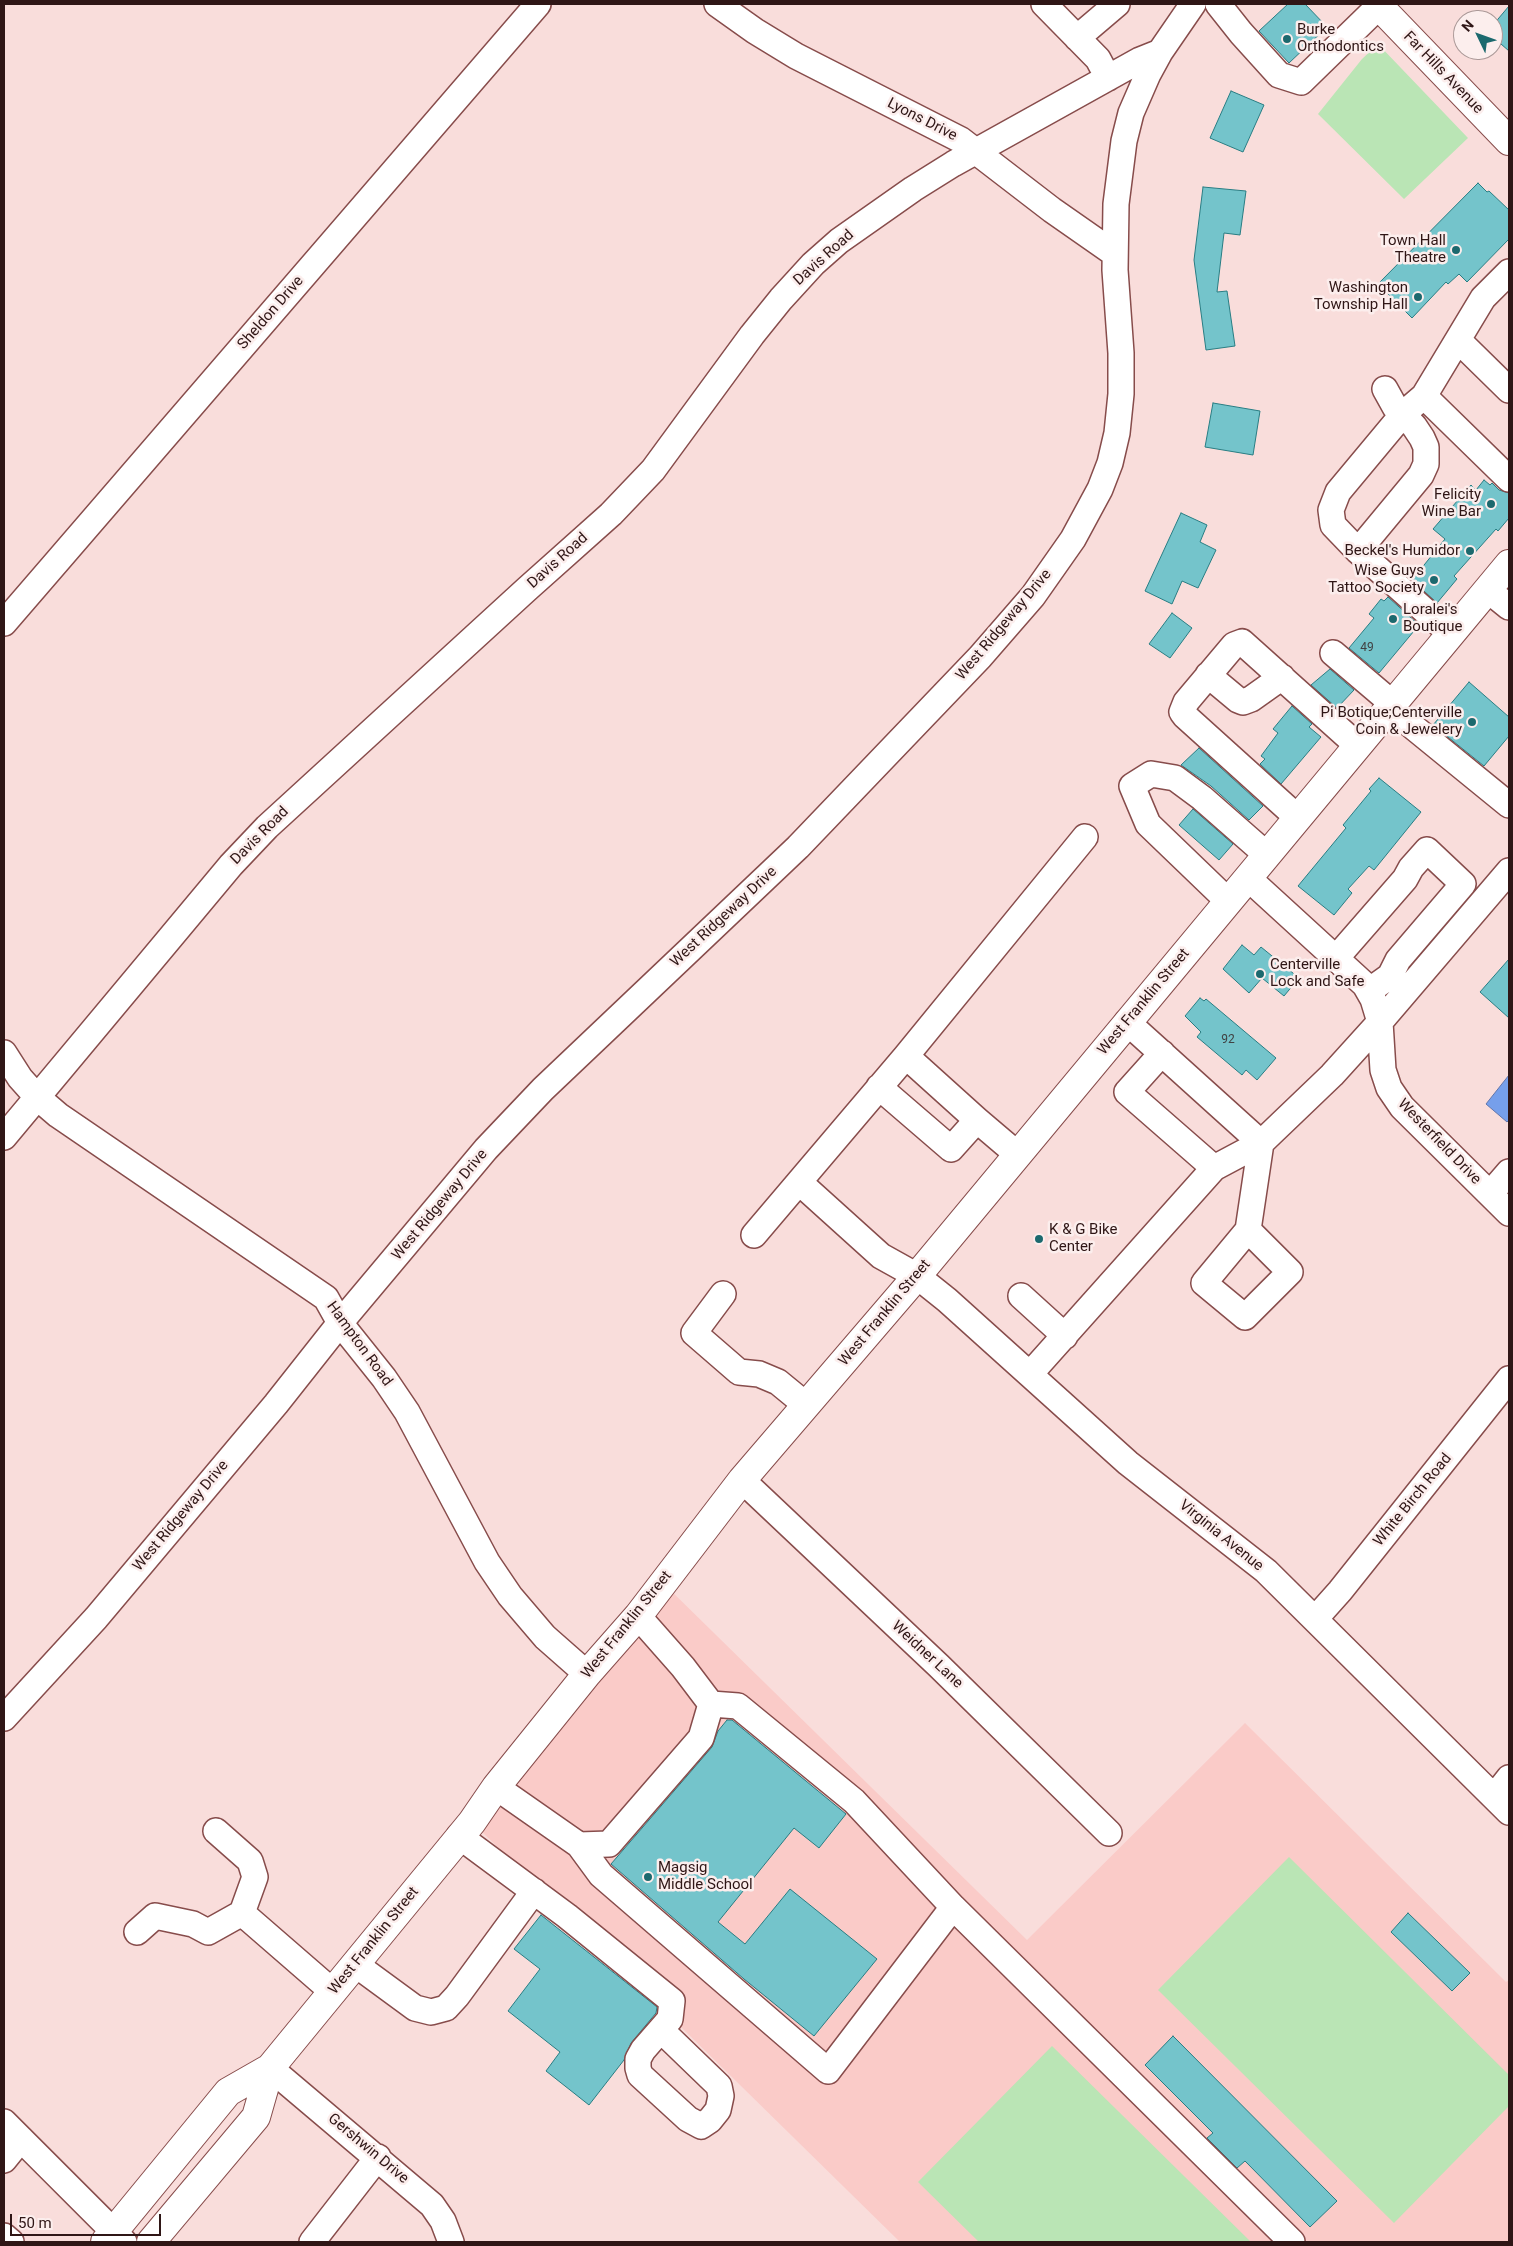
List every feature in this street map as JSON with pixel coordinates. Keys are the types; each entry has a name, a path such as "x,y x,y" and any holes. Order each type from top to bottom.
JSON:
{"main road":[{"name":"Far Hills Avenue","path":"1378,5 1509,141"},
{"name":"West Franklin Street","path":"114,2239 228,2092 270,2068 459,1836 587,1674 638,1616 742,1480 917,1276 1509,564"},
{"name":"West Franklin Street","path":"151,2242 256,2117 270,2068"}],"street":[{"name":"Sheldon Drive","path":"4,623 538,4"},
{"name":"Lyons Drive","path":"717,4 755,31 796,56 962,140 1052,210 1115,254"},
{"path":"1044,4 1098,59 1108,78"},
{"path":"1078,38 1117,4"},
{"name":"West Ridgeway Drive","path":"4,1718 102,1610 276,1404 340,1323 486,1149 530,1102 798,848 980,657 1033,596 1073,539 1100,489 1110,463 1117,433 1121,394 1121,353 1115,254 1116,204 1124,141 1131,113 1160,52 1192,4"},
{"path":"1218,4 1279,75 1301,82 1378,5"},
{"name":"Davis Road","path":"4,1137 231,865 267,827 611,514 653,470 752,335 781,298 812,264 839,241 913,189 1108,78 1160,52"},
{"path":"1451,634 1358,551 1332,525 1330,510 1338,492 1403,414 1424,396 1483,298 1509,272"},
{"path":"1458,340 1509,390"},
{"path":"1358,551 1421,475 1426,464 1426,447 1414,426 1395,407 1385,389"},
{"path":"1424,396 1509,479"},
{"path":"1488,590 1509,608"},
{"path":"1298,818 1182,712 1186,702 1208,675 1239,642 1249,646 1358,746"},
{"path":"1333,654 1509,805"},
{"path":"1208,675 1238,700 1244,702 1282,677"},
{"path":"1228,901 1148,824 1132,786 1151,774 1175,778 1202,798 1268,855"},
{"path":"754,1235 906,1056 1085,837"},
{"path":"1337,957 1405,879 1411,868 1427,850 1463,884 1398,960 1390,976 1369,991"},
{"path":"1030,1374 1214,1168 1261,1143 1332,1076 1509,871"},
{"name":"Westerfield Drive","path":"1248,878 1337,957 1369,991 1380,1022 1383,1070 1389,1088 1402,1107 1509,1213"},
{"path":"1127,1022 1261,1143"},
{"name":"Hampton Road","path":"4,1053 20,1078 37,1097 58,1115 326,1298 340,1323 384,1378 407,1412 487,1562 510,1596 545,1637 587,1674"},
{"path":"1162,1053 1127,1092 1214,1168"},
{"path":"906,1056 1017,1154"},
{"path":"879,1087 951,1148 978,1120"},
{"path":"1248,1230 1261,1143"},
{"path":"1490,1194 1509,1172"},
{"name":"Virginia Avenue","path":"799,1182 882,1256 917,1276 947,1300 1128,1463 1266,1571 1504,1796"},
{"path":"723,1294 694,1333 739,1372 759,1374 778,1382 806,1405"},
{"path":"1021,1296 1065,1336"},
{"name":"White Birch Road","path":"1315,1619 1340,1592 1509,1379"},
{"name":"Weidner Lane","path":"742,1480 940,1666 1108,1833"},
{"path":"638,1616 683,1666 711,1704 738,1706 854,1801 953,1907 1292,2242"},
{"path":"579,1845 609,1844 701,1738 711,1704"},
{"path":"496,1787 579,1845 601,1875 828,2071 953,1907"},
{"path":"137,1932 155,1916 192,1924 208,1932 242,1913 255,1877 250,1861 216,1830"},
{"path":"459,1836 534,1891 672,2001 670,2019 661,2030"},
{"path":"355,1964 415,2008 431,2012 446,2008 457,1996 534,1891"},
{"path":"242,1913 333,1992"},
{"name":"Gershwin Drive","path":"270,2068 432,2204 443,2222 451,2242"},
{"path":"12,2130 114,2239"},
{"path":"4,2160 12,2130"},
{"path":"312,2242 378,2157"},
{"path":"4,2236 12,2242"}],"shaded area":[{"path":"662,1582 1027,1940 1245,1723 1506,1982 1509,1980 1509,2242 900,2242 472,1822"}],"green space":[{"path":"1378,44 1468,138 1404,199 1318,114 1362,59"},
{"path":"1289,1857 1509,2075 1509,2106 1394,2223 1158,1990"},
{"path":"1052,2046 1251,2242 979,2242 918,2182"}],"water":[{"path":"1509,1075 1509,1120 1507,1122 1486,1104"}],"building":[{"name":"Burke Orthodontics","path":"1288,4 1305,4 1327,27 1289,63 1259,31"},
{"path":"1509,6 1509,51 1503,46 1503,13"},
{"path":"1231,91 1264,105 1243,152 1210,138"},
{"name":"Town Hall Theatre","path":"1478,183 1509,210 1509,239 1467,282 1459,274 1448,284 1446,282 1412,318 1378,284"},
{"path":"1203,187 1246,191 1240,235 1224,233 1217,292 1227,291 1235,346 1206,350 1194,260"},
{"path":"1213,403 1260,411 1253,455 1205,447"},
{"path":"1484,480 1490,485 1492,483 1499,490 1509,493 1509,518 1498,531 1496,529 1454,576 1457,579 1437,603 1412,580 1445,539 1433,529 1471,485 1476,490"},
{"path":"1181,513 1207,525 1200,542 1216,550 1198,588 1182,581 1172,604 1145,591"},
{"path":"1388,597 1419,625 1379,673 1349,648 1374,618 1369,614 1381,599 1384,601"},
{"path":"1172,613 1192,628 1170,658 1149,644"},
{"path":"1330,669 1354,690 1337,708 1311,685"},
{"name":"Pi Botique;Centerville Coin & Jewelery","path":"1469,682 1509,717 1509,736 1484,766 1433,725"},
{"path":"1292,706 1312,724 1309,727 1321,737 1281,784 1260,764 1265,759 1261,756 1278,733 1273,729"},
{"path":"1199,748 1263,806 1249,820 1211,786 1181,765"},
{"path":"1379,778 1421,812 1374,870 1369,866 1348,889 1352,893 1334,915 1298,886 1346,828 1343,825 1371,791 1369,789"},
{"path":"1193,809 1233,844 1219,860 1179,825"},
{"name":"Centerville Lock and Safe","path":"1242,945 1254,955 1261,947 1299,978 1284,996 1262,978 1249,993 1223,969"},
{"path":"1509,959 1509,1018 1480,992"},
{"path":"1200,998 1204,1001 1206,999 1276,1058 1257,1080 1246,1070 1242,1075 1197,1037 1201,1032 1185,1016"},
{"name":"Magsig Middle School","path":"727,1720 732,1720 846,1814 819,1848 794,1828 718,1922 745,1944 790,1889 877,1959 814,2036 744,1979 611,1864 712,1747 718,1731"},
{"path":"1408,1913 1470,1973 1452,1991 1391,1932"},
{"path":"541,1915 657,2007 656,2013 631,2043 624,2060 589,2105 546,2071 560,2052 508,2011 540,1969 514,1949"},
{"path":"1173,2036 1337,2201 1310,2227 1245,2161 1237,2168 1207,2138 1213,2133 1145,2065"}],"place":[{"name":"Burke Orthodontics","path":"1287,39"},
{"name":"Town Hall Theatre","path":"1456,250"},
{"name":"Washington Township Hall","path":"1418,297"},
{"name":"Felicity Wine Bar","path":"1491,504"},
{"name":"Beckel's Humidor","path":"1470,551"},
{"name":"Wise Guys Tattoo Society","path":"1434,580"},
{"name":"Loralei's Boutique","path":"1393,619"},
{"name":"Pi Botique;Centerville Coin & Jewelery","path":"1472,722"},
{"name":"Centerville Lock and Safe","path":"1260,974"},
{"name":"K & G Bike Center","path":"1039,1239"},
{"name":"Magsig Middle School","path":"648,1877"}]}
